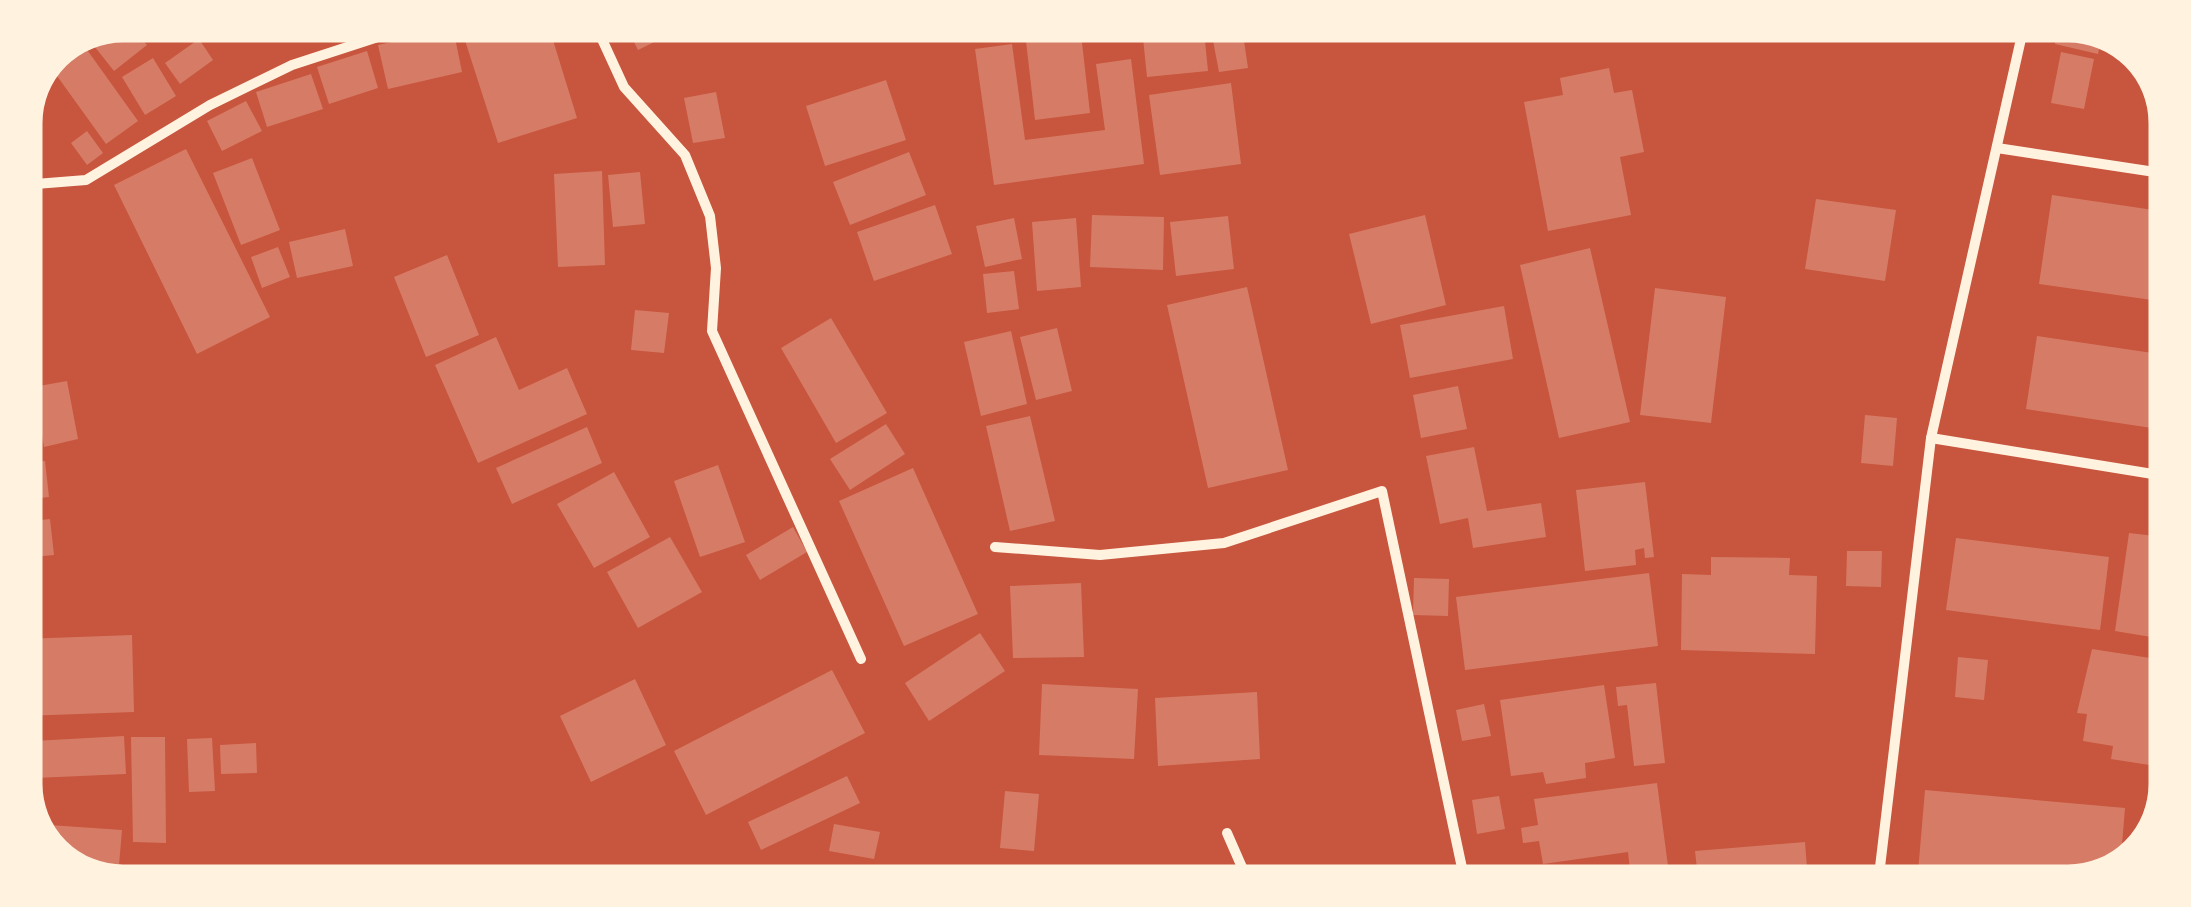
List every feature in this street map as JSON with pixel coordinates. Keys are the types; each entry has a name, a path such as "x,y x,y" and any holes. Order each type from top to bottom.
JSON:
{"street":[{"path":"40,184 86,180 210,104 259,81 373,40"},
{"path":"602,40 624,87 685,155 710,216 716,268 712,331 860,659"},
{"path":"1880,867 1932,438 2021,40"},
{"path":"1997,148 2151,171"},
{"path":"1932,438 2151,474"},
{"path":"995,547 1100,555 1224,543 1382,491 1461,867"},
{"path":"1228,834 1242,867"}],"building":[{"path":"143,40 147,45 114,71 94,45"},
{"path":"198,40 213,60 180,84 165,63"},
{"path":"400,40 455,40 462,72 388,89 378,45"},
{"path":"465,40 553,40 577,118 498,143"},
{"path":"633,40 658,40 638,50"},
{"path":"1082,40 1090,113 1035,120 1026,41"},
{"path":"1143,40 1205,40 1208,71 1147,77"},
{"path":"1213,40 1244,40 1248,68 1219,72"},
{"path":"2056,40 2068,40 2100,46 2098,54 2055,44"},
{"path":"1012,44 1025,140 1105,130 1096,64 1131,59 1144,164 994,185 975,49"},
{"path":"86,49 138,121 106,144 56,74"},
{"path":"367,51 378,88 329,104 317,67"},
{"path":"2061,52 2094,59 2084,109 2051,103"},
{"path":"153,58 176,96 145,115 122,77"},
{"path":"1609,68 1614,93 1632,90 1644,152 1620,157 1631,215 1548,231 1524,102 1563,95 1560,78"},
{"path":"311,74 323,109 267,127 256,92"},
{"path":"886,80 906,140 825,166 806,106"},
{"path":"1231,83 1241,164 1160,175 1149,95"},
{"path":"716,92 725,138 693,143 684,98"},
{"path":"246,101 262,131 222,151 207,121"},
{"path":"87,131 103,153 87,165 71,143"},
{"path":"186,149 270,317 197,354 114,185"},
{"path":"909,152 926,195 850,225 833,182"},
{"path":"252,158 280,230 241,245 213,173"},
{"path":"602,171 605,265 558,267 554,174"},
{"path":"640,172 645,224 613,227 608,175"},
{"path":"2052,195 2151,210 2151,300 2039,284"},
{"path":"1816,199 1896,210 1885,281 1805,269"},
{"path":"935,205 952,254 874,281 857,232"},
{"path":"1092,215 1164,217 1163,270 1090,267"},
{"path":"1425,215 1446,305 1371,324 1349,234"},
{"path":"1228,216 1234,269 1176,276 1170,222"},
{"path":"1014,218 1022,259 985,267 976,226"},
{"path":"1076,218 1081,287 1037,291 1032,222"},
{"path":"345,229 353,266 297,278 289,242"},
{"path":"278,247 290,277 262,288 251,257"},
{"path":"1590,248 1630,422 1559,438 1520,265"},
{"path":"447,255 479,335 426,357 394,277"},
{"path":"1014,271 1019,309 987,313 983,274"},
{"path":"1247,287 1288,470 1208,488 1167,305"},
{"path":"1655,288 1726,297 1711,423 1640,415"},
{"path":"1504,306 1513,359 1410,378 1400,325"},
{"path":"635,310 669,313 664,353 631,350"},
{"path":"831,318 887,413 836,443 781,348"},
{"path":"1057,328 1072,391 1036,400 1020,337"},
{"path":"1011,331 1027,404 981,416 964,342"},
{"path":"2037,336 2151,353 2151,428 2026,409"},
{"path":"496,337 519,390 567,368 587,414 478,463 435,365"},
{"path":"67,381 78,439 44,447 40,386"},
{"path":"1458,386 1467,429 1421,438 1413,395"},
{"path":"1865,415 1897,418 1893,466 1861,463"},
{"path":"1030,416 1055,521 1010,531 986,426"},
{"path":"886,424 905,454 850,490 830,459"},
{"path":"587,427 602,463 512,504 496,468"},
{"path":"1474,447 1487,511 1541,503 1546,537 1473,548 1468,518 1440,524 1426,456"},
{"path":"40,461 45,461 49,497 40,498"},
{"path":"718,465 745,542 700,557 674,481"},
{"path":"913,468 978,614 904,646 839,501"},
{"path":"614,472 650,537 594,568 557,504"},
{"path":"1645,482 1654,557 1645,558 1644,548 1635,550 1636,565 1585,571 1576,490"},
{"path":"50,519 54,555 40,556 40,520"},
{"path":"793,527 807,552 760,580 746,555"},
{"path":"2129,533 2151,536 2151,637 2115,631"},
{"path":"670,537 702,592 638,628 607,572"},
{"path":"1956,538 2109,557 2100,630 1946,610"},
{"path":"1847,551 1882,551 1881,587 1846,586"},
{"path":"1711,557 1790,558 1789,575 1817,576 1815,654 1681,650 1682,574 1711,575"},
{"path":"1649,573 1658,646 1465,670 1456,597"},
{"path":"1414,578 1449,579 1448,616 1413,615"},
{"path":"1081,583 1084,657 1013,658 1010,586"},
{"path":"980,633 1005,671 929,721 905,683"},
{"path":"132,635 134,712 40,715 40,638"},
{"path":"2092,649 2151,658 2151,765 2111,759 2113,746 2083,741 2087,714 2077,713"},
{"path":"1958,657 1988,660 1984,700 1955,697"},
{"path":"832,670 865,733 706,815 674,751"},
{"path":"635,679 666,745 591,782 560,716"},
{"path":"1656,683 1665,763 1634,766 1627,705 1618,706 1616,687"},
{"path":"1042,684 1138,689 1134,759 1039,755"},
{"path":"1604,685 1615,758 1585,763 1586,778 1546,784 1543,772 1511,776 1500,700"},
{"path":"1257,692 1260,759 1158,766 1155,698"},
{"path":"1484,704 1491,736 1462,741 1456,710"},
{"path":"124,736 126,774 40,778 40,741"},
{"path":"131,737 165,737 166,843 133,842"},
{"path":"212,738 215,791 189,792 187,739"},
{"path":"256,743 257,773 221,774 220,745"},
{"path":"847,776 860,803 761,850 748,822"},
{"path":"1657,783 1668,866 1630,867 1628,852 1543,864 1539,841 1523,843 1521,828 1538,825 1534,799"},
{"path":"1925,790 2125,808 2122,847 2095,863 2068,867 1918,867"},
{"path":"1005,791 1039,794 1034,851 1000,848"},
{"path":"1499,796 1505,829 1477,834 1472,800"},
{"path":"834,824 880,832 874,859 829,851"},
{"path":"51,825 122,830 119,866 81,856"},
{"path":"1805,842 1807,867 1697,867 1695,851"}]}
